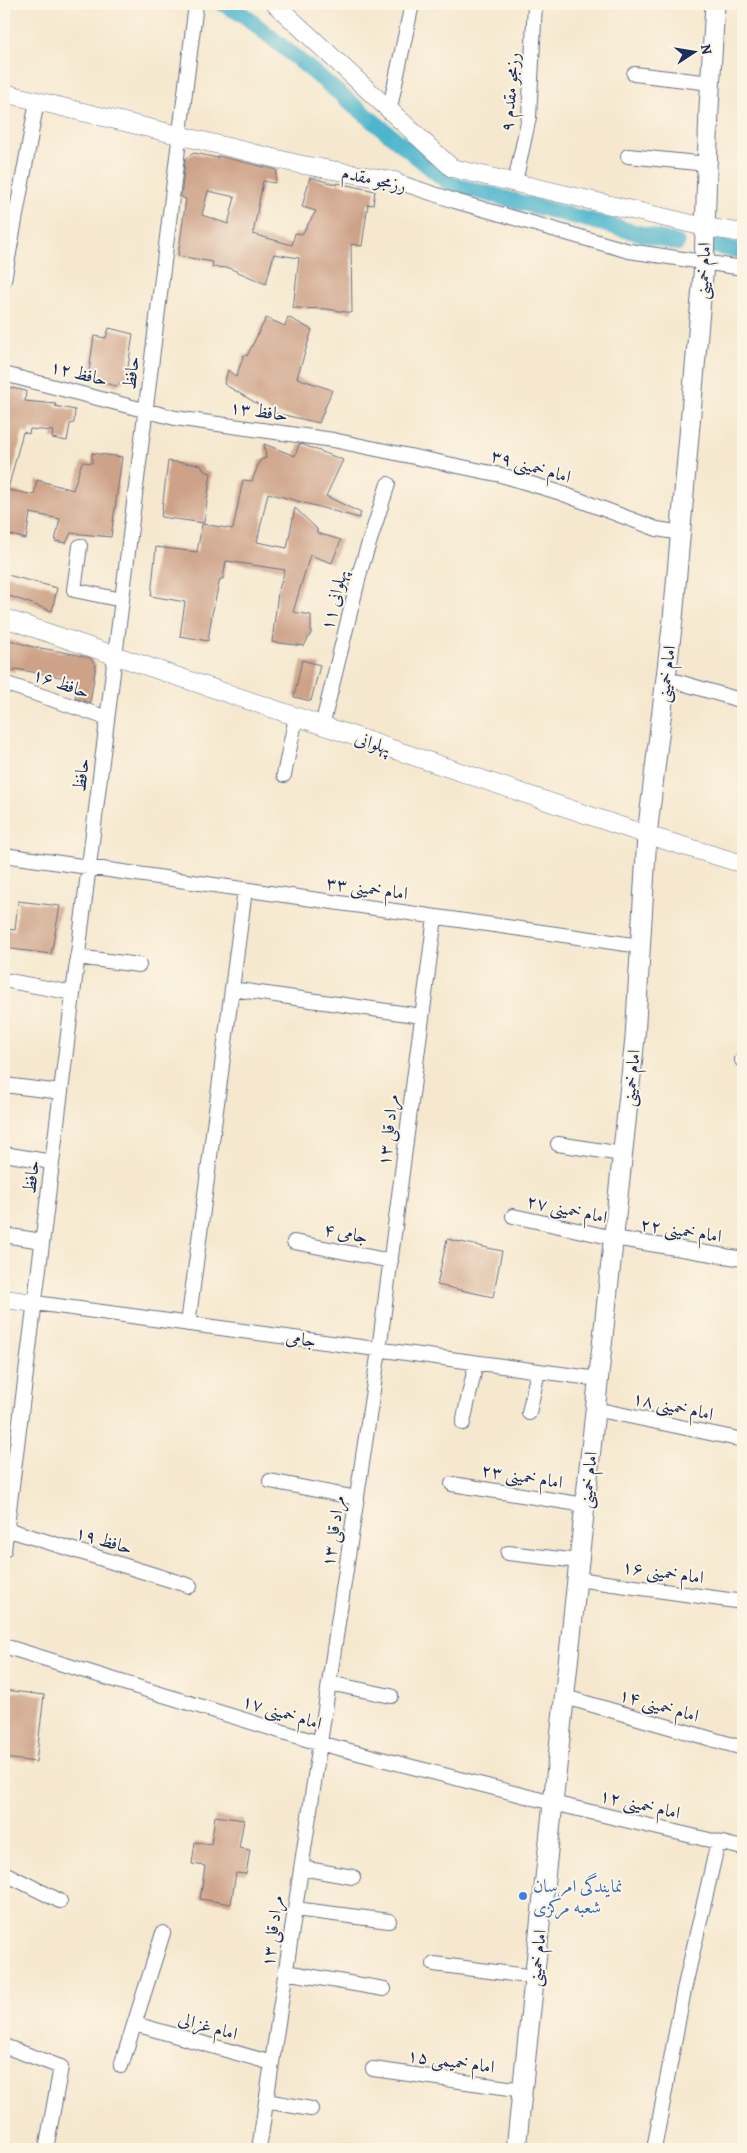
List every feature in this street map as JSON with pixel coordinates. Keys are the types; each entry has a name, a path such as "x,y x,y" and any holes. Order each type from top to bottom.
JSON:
{"main road":[{"name":"امام خمینی","path":"516,2149 635,1038 647,835 681,533 704,264 714,4"}],"street":[{"name":"حافظ","path":"4,1550 195,4"},
{"path":"275,4 389,112 452,168 705,227 743,233"},
{"path":"389,112 412,4"},
{"name":"رزمجو مقدم ۹","path":"516,182 529,118 535,4"},
{"path":"634,74 711,83"},
{"name":"رزمجو مقدم","path":"4,94 298,164 395,181 455,201 629,251 704,264 743,268"},
{"path":"4,280 37,101"},
{"path":"628,156 707,164"},
{"name":"حافظ ۱۲","path":"4,374 145,409"},
{"name":"حافظ ۱۳","path":"145,409 175,418 368,446"},
{"name":"امام خمینی ۳۹","path":"368,446 501,475 558,492 657,529 681,533"},
{"name":"پهلوانی ۱۱","path":"322,726 361,568 388,484"},
{"path":"80,546 74,590 122,600"},
{"name":"پهلوانی","path":"4,618 647,835 743,864"},
{"path":"665,678 743,701"},
{"name":"حافظ ۱۶","path":"4,683 107,718"},
{"path":"284,775 296,717"},
{"name":"امام خمینی ۳۳","path":"4,855 640,946"},
{"path":"188,1324 245,890"},
{"name":"مراد قلی ۱۳","path":"259,2149 379,1350 435,917"},
{"path":"78,957 139,965"},
{"path":"4,980 73,992"},
{"path":"232,989 422,1016"},
{"path":"4,1085 61,1092"},
{"path":"558,1144 622,1154"},
{"path":"4,1154 52,1162"},
{"name":"امام خمینی ۲۷","path":"513,1216 614,1238"},
{"path":"4,1236 42,1242"},
{"name":"امام خمینی ۲۲","path":"614,1238 743,1259"},
{"name":"جامی ۴","path":"294,1242 390,1262"},
{"name":"جامی","path":"4,1299 598,1379"},
{"path":"463,1423 476,1363"},
{"path":"529,1413 538,1371"},
{"name":"امام خمینی ۱۸","path":"595,1409 743,1440"},
{"path":"270,1481 357,1498"},
{"name":"امام خمینی ۲۳","path":"452,1484 585,1505"},
{"name":"حافظ ۱۹","path":"6,1529 190,1586"},
{"name":"امام خمینی ۱۶","path":"508,1553 578,1570 743,1602"},
{"name":"امام خمینی ۱۷","path":"4,1646 319,1743 553,1803"},
{"path":"328,1683 391,1696"},
{"name":"امام خمینی ۱۴","path":"565,1697 743,1748"},
{"name":"امام خمینی ۱۲","path":"553,1803 743,1848"},
{"path":"654,2149 684,1990 718,1842"},
{"path":"301,1868 353,1878"},
{"path":"4,1873 60,1901"},
{"path":"295,1909 389,1922"},
{"path":"121,2066 163,1933"},
{"path":"434,1964 535,1978"},
{"path":"285,1972 384,1989"},
{"name":"امام غزالی","path":"134,2024 272,2063"},
{"path":"4,2046 61,2067 46,2149"},
{"name":"امام خمیمی ۱۵","path":"373,2069 523,2090"},
{"path":"266,2101 311,2109"}],"building":[{"path":"194,153 218,158 218,156 277,170 275,183 263,181 253,234 292,245 295,233 302,234 316,211 302,207 310,177 337,185 337,183 375,191 373,205 368,204 362,246 351,244 352,313 327,309 293,308 299,258 274,254 266,284 229,268 212,267 213,262 178,256 186,199 181,197 186,158","holes":["208,191 235,197 228,224 202,215"]},
{"path":"288,317 312,330 297,378 332,390 319,423 271,412 224,384 228,370 236,377 244,355 247,356 266,318 285,326"},
{"path":"109,328 133,334 126,380 116,386 88,379 94,336 106,338"},
{"path":"4,386 26,391 25,401 56,404 55,406 75,410 74,423 70,424 67,441 52,438 53,431 30,429 29,434 23,432 8,489 4,488"},
{"path":"264,444 295,456 299,444 304,445 343,460 326,496 361,513 359,518 268,493 257,542 287,548 295,508 317,529 317,533 341,540 332,563 310,555 293,612 311,615 311,633 304,646 272,642 278,592 285,570 226,561 223,579 220,579 212,614 208,641 180,636 185,602 151,596 156,547 197,552 202,524 233,529 243,480 252,481 260,460 266,458"},
{"path":"92,453 122,457 111,537 71,533 66,543 55,541 60,519 30,513 26,539 4,533 4,489 34,495 37,480 73,490 82,462 92,463"},
{"path":"168,461 201,465 204,471 211,473 204,523 161,517"},
{"path":"4,574 57,588 52,611 4,594"},
{"path":"4,638 29,646 90,658 96,665 90,703 75,698 78,680 15,669 14,672 4,669"},
{"path":"302,660 320,665 311,701 294,697"},
{"path":"18,901 60,906 51,954 4,948 5,929 15,930"},
{"path":"447,1239 502,1251 493,1297 437,1285"},
{"path":"4,1690 44,1695 36,1762 4,1758"},
{"path":"215,1816 244,1820 239,1848 250,1850 246,1874 236,1873 231,1904 200,1899 205,1866 192,1864 195,1842 211,1844"}],"waterway":[{"path":"223,4 245,16 450,184 677,243"},
{"path":"713,246 743,251"}],"place":[{"name":"نمایندگی امرسان شعبه مرکزی","path":"523,1896"}]}
